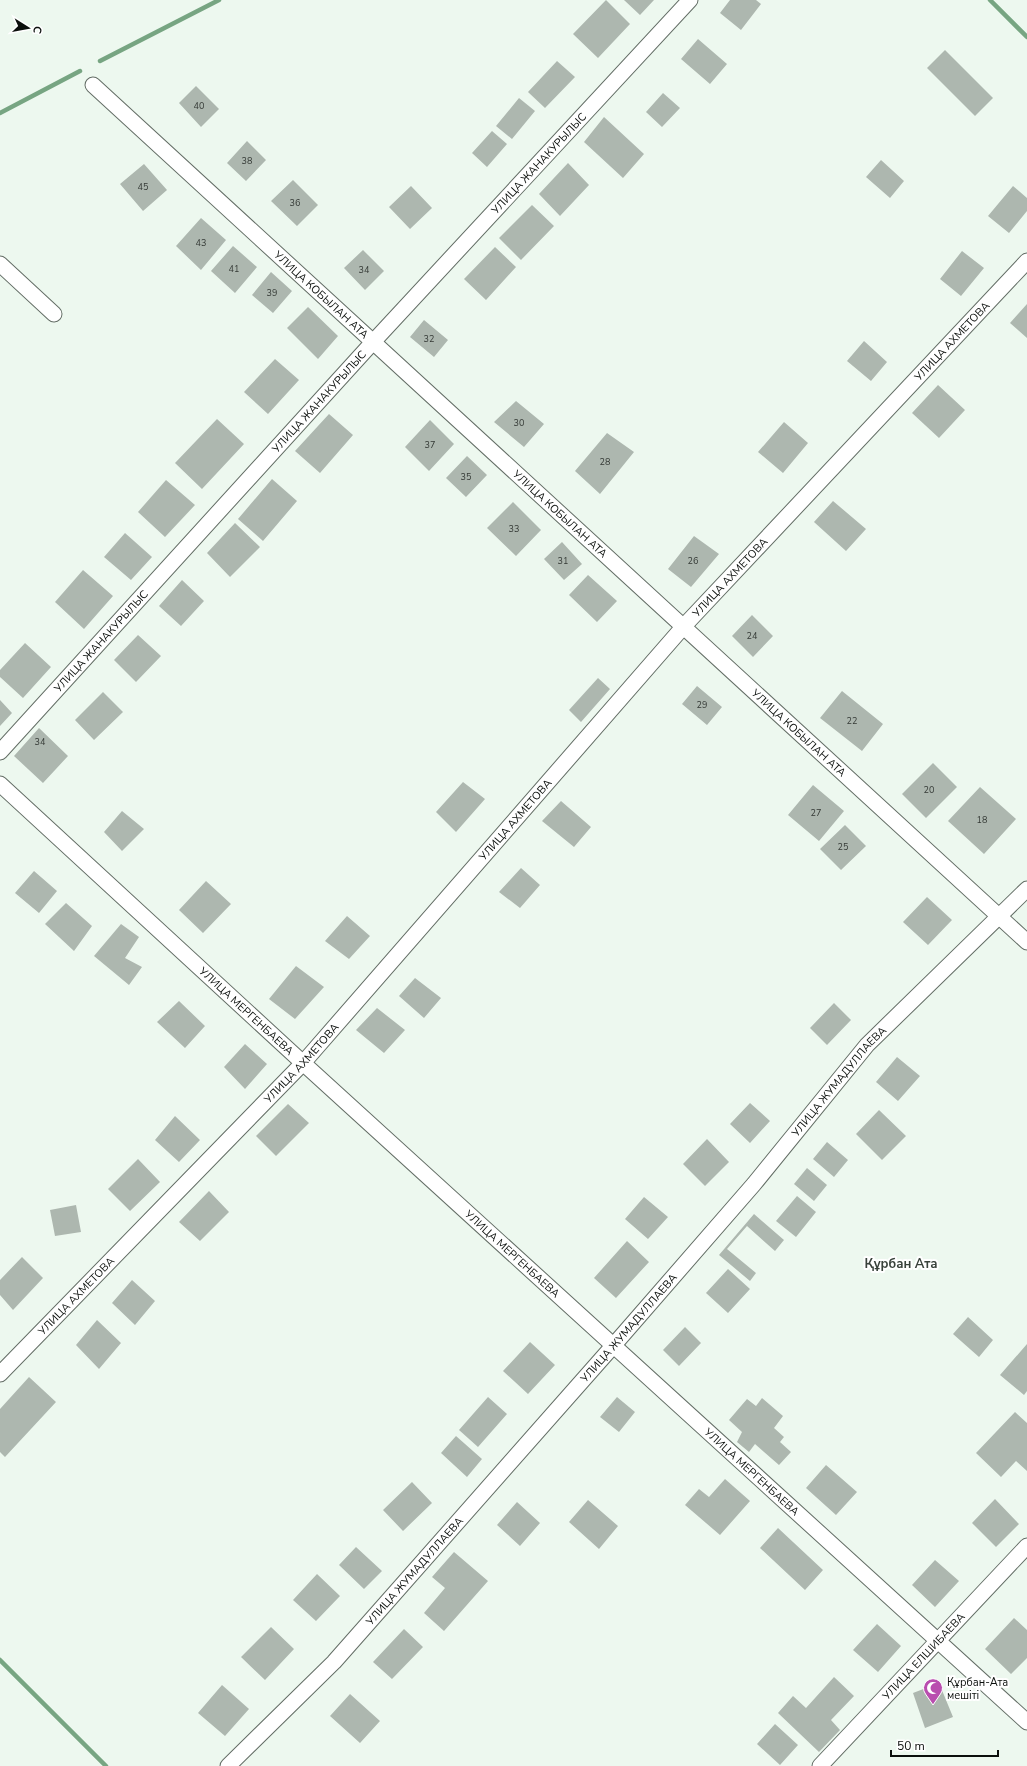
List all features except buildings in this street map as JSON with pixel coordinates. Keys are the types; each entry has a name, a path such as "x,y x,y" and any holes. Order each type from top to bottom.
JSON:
{"street":[{"name":"УЛИЦА ЖАНАКУРЫЛЫС","path":"0,752 373,342 690,0"},
{"name":"УЛИЦА КОБЫЛАН АТА","path":"93,85 1027,942"},
{"name":"УЛИЦА АХМЕТОВА","path":"0,1374 303,1063 684,626 1027,261"},
{"path":"0,264 54,314"},
{"name":"УЛИЦА МЕРГЕНБАЕВА","path":"0,784 303,1063 1027,1722"},
{"name":"УЛИЦА ЖУМАДУЛЛАЕВА","path":"228,1766 334,1662 614,1346 754,1184 867,1045 1027,889"},
{"name":"УЛИЦА ЕЛШИБАЕВА","path":"820,1766 1027,1546"}],"waterway":[{"path":"100,61 219,0"},
{"path":"990,0 1027,37"},
{"path":"0,113 80,71"},
{"path":"0,1660 106,1766"}],"place":[{"name":"Құрбан-Ата мешіті","path":"933,1705"}],"district":[{"name":"Құрбан Ата","path":"901,1264"}]}
